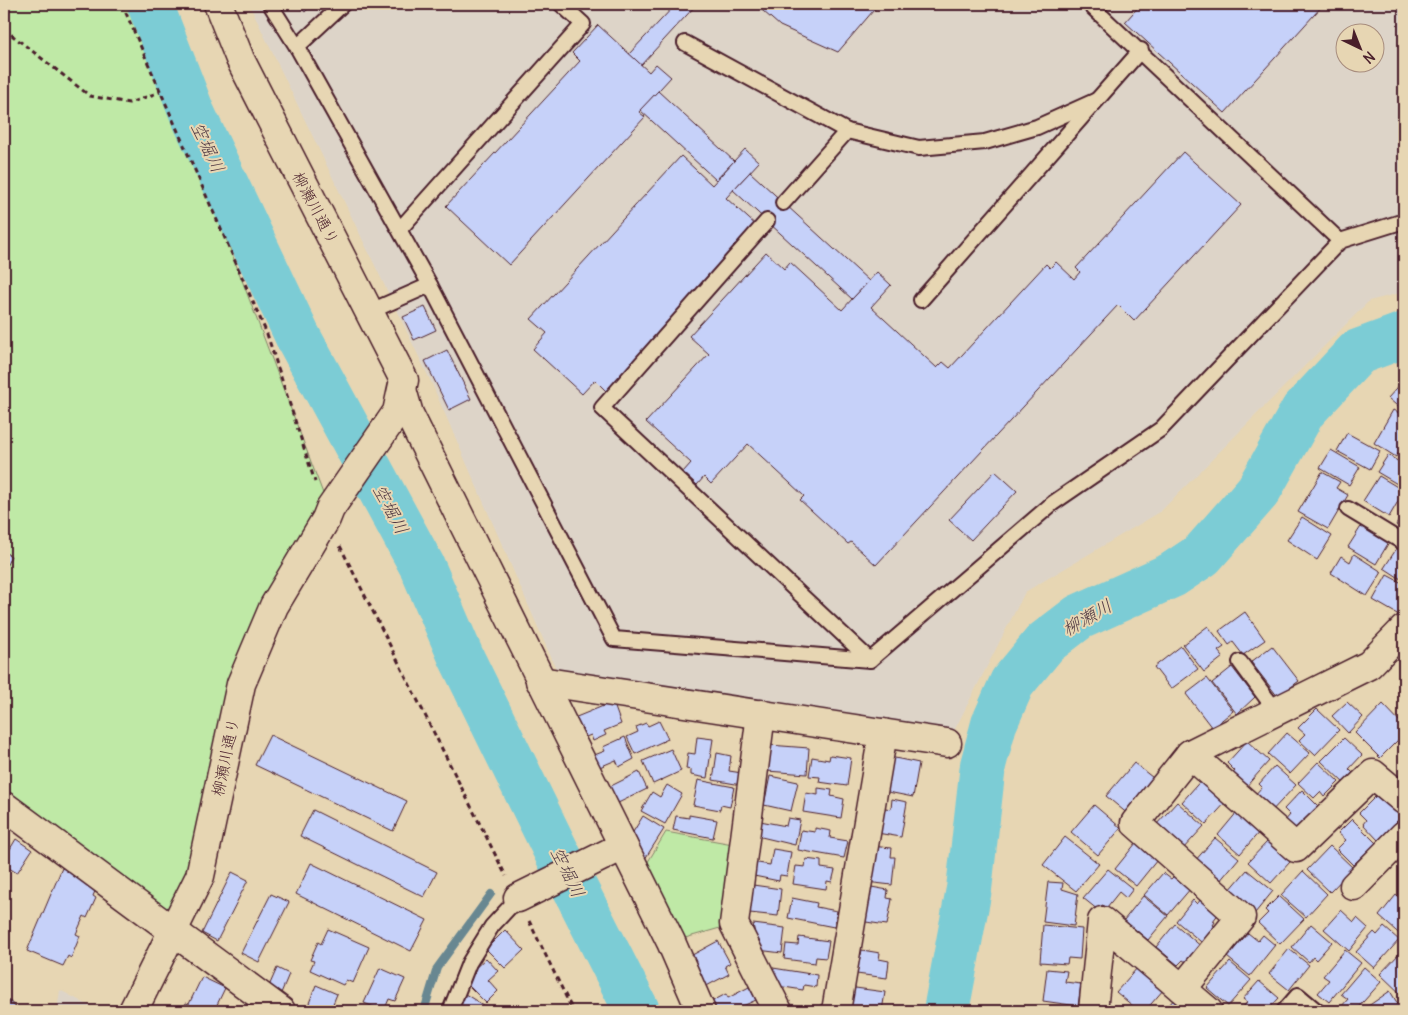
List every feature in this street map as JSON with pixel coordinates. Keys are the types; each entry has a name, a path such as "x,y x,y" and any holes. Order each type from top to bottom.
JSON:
{"street":[{"name":"柳瀬川通り","path":"133,1011 200,876 241,684 274,606 328,514 400,402 404,380 244,68 218,4"},
{"name":"柳瀬川通り","path":"400,402 409,414 620,847 671,942 701,1011"},
{"path":"1182,989 1241,917 1135,823 1190,754 1369,665 1404,630"},
{"path":"540,680 947,743"},
{"path":"761,714 734,924 778,1011"},
{"path":"836,1011 883,733"},
{"path":"1190,754 1296,848 1373,774 1404,800"},
{"path":"4,806 281,1011"},
{"path":"1354,886 1404,835"},
{"path":"518,898 620,847"},
{"path":"1093,1011 1102,921 1208,1011"}],"lane":[{"path":"270,4 400,229 614,639 870,660 1053,503 1161,429 1340,241 1404,221"},
{"path":"296,47 343,4"},
{"path":"400,229 583,24 561,4"},
{"path":"1089,4 1140,50 1340,241"},
{"path":"685,43 847,131 919,148 985,142 1038,127 1097,100"},
{"path":"921,300 1140,50"},
{"path":"784,203 847,131"},
{"path":"767,221 602,408 870,660"},
{"path":"370,311 430,285"},
{"path":"1348,508 1404,543"},
{"path":"1240,662 1276,711"},
{"path":"450,1011 469,963 492,926 518,898"},
{"path":"1284,1011 1298,995 1317,1011"}],"path":[{"path":"122,4 267,334 328,514 573,1011"},
{"path":"4,28 90,96 129,103 160,92"}],"shaded area":[{"path":"249,4 1404,4 1404,292 1369,301 1160,512 1025,592 952,735 557,671 432,384"},
{"path":"60,990 99,1011 57,1011"}],"green space":[{"path":"4,4 137,4 324,496 274,606 172,931 4,806"},
{"path":"666,832 744,846 734,924 671,942 643,870"}],"building":[{"path":"296,4 313,4 305,12"},
{"path":"676,4 697,4 641,65 629,54"},
{"path":"755,4 879,4 838,52 780,26"},
{"path":"1141,4 1324,4 1225,113 1125,22"},
{"path":"598,25 649,72 656,64 671,77 639,112 645,117 509,265 446,206 580,61 572,53"},
{"path":"658,91 734,161 716,180 640,110"},
{"path":"745,149 759,162 726,198 759,228 607,392 595,380 582,394 533,349 547,333 531,319 681,156 712,185"},
{"path":"1183,152 1241,205 1134,321 1118,305 876,565 851,542 848,544 800,500 804,496 748,444 711,484 704,477 697,485 683,472 691,463 646,422 709,354 689,336 766,252 784,269 790,262 842,310 877,272 891,285 871,307 937,368 943,362 950,368 1046,264 1050,268 1056,262 1074,279 1080,272 1076,268"},
{"path":"750,172 869,281 852,299 733,190"},
{"path":"425,307 436,330 414,340 403,317"},
{"path":"447,350 471,399 449,410 425,361"},
{"path":"1404,380 1404,412 1388,398"},
{"path":"1393,410 1404,416 1404,444 1396,457 1374,443"},
{"path":"1347,433 1380,451 1370,469 1337,451"},
{"path":"1331,450 1360,467 1349,485 1320,468"},
{"path":"1388,455 1404,465 1404,488 1377,472"},
{"path":"995,471 1017,491 971,540 949,520"},
{"path":"1322,472 1340,482 1336,488 1348,495 1328,529 1298,512"},
{"path":"1379,476 1404,491 1389,517 1363,501"},
{"path":"1404,504 1404,530 1396,525 1401,517 1398,514"},
{"path":"1302,517 1332,536 1317,560 1287,540"},
{"path":"1362,525 1389,542 1376,564 1348,547"},
{"path":"1397,548 1404,553 1404,581 1384,568"},
{"path":"4,552 11,556 4,571"},
{"path":"1354,554 1382,572 1367,596 1331,573 1341,556 1350,562"},
{"path":"1387,575 1404,584 1404,605 1399,615 1373,600"},
{"path":"1245,612 1265,640 1243,655 1233,642 1229,645 1219,631"},
{"path":"1208,626 1224,647 1218,651 1223,657 1204,672 1183,645"},
{"path":"1181,646 1198,669 1171,689 1154,667"},
{"path":"1272,646 1299,681 1278,697 1251,662"},
{"path":"1232,667 1255,697 1237,714 1212,683"},
{"path":"1207,678 1233,711 1212,728 1186,694"},
{"path":"613,702 621,724 604,731 606,735 593,741 591,735 583,738 574,718"},
{"path":"1347,702 1363,717 1348,733 1332,716"},
{"path":"1383,704 1404,726 1404,734 1380,758 1355,733"},
{"path":"1317,709 1339,730 1315,755 1299,740 1305,734 1298,728"},
{"path":"659,721 668,739 635,754 627,737 638,732 636,727 646,723 648,726"},
{"path":"1287,733 1310,753 1290,774 1268,754"},
{"path":"270,735 407,801 393,831 255,765"},
{"path":"625,737 634,759 619,767 616,760 595,769 589,757 605,751 603,747"},
{"path":"697,737 713,739 707,778 691,775 691,770 686,769 688,753 695,754"},
{"path":"1344,738 1362,755 1349,769 1356,776 1347,786 1321,761"},
{"path":"1247,741 1269,761 1243,790 1229,778 1235,771 1227,763"},
{"path":"769,745 809,748 807,774 767,771"},
{"path":"671,749 681,771 653,784 643,761"},
{"path":"717,753 731,756 729,771 742,773 741,785 713,780"},
{"path":"830,755 851,758 847,786 819,782 820,777 809,776 812,757 829,760"},
{"path":"890,757 919,763 913,797 883,791"},
{"path":"1318,762 1339,782 1324,797 1320,792 1314,798 1298,783"},
{"path":"1134,763 1157,781 1129,815 1106,796"},
{"path":"1275,766 1296,785 1269,814 1252,798 1262,787 1259,784"},
{"path":"639,772 647,789 616,804 607,788"},
{"path":"770,776 798,782 791,811 764,805"},
{"path":"1203,778 1228,800 1206,824 1182,802"},
{"path":"698,780 734,787 730,807 721,805 720,810 693,805"},
{"path":"667,785 682,794 665,824 641,811 652,792 660,797"},
{"path":"818,788 832,790 831,796 844,799 841,818 803,812 806,793 818,795"},
{"path":"1302,790 1322,810 1297,835 1284,822 1290,815 1284,809"},
{"path":"1378,794 1401,817 1378,840 1363,824 1366,820 1359,813"},
{"path":"892,799 907,802 901,837 871,832 875,806 891,809"},
{"path":"1177,802 1204,826 1182,850 1155,826"},
{"path":"1094,805 1121,828 1098,855 1071,832"},
{"path":"313,810 437,872 424,897 300,836"},
{"path":"1238,811 1261,830 1240,854 1218,835"},
{"path":"689,815 717,820 713,838 673,830 676,816 689,818"},
{"path":"643,816 664,829 643,862 631,855 639,843 630,837"},
{"path":"788,818 800,820 795,845 757,836 760,821 786,826"},
{"path":"1352,819 1376,843 1353,865 1337,849 1346,840 1338,833"},
{"path":"815,828 831,831 830,838 848,841 844,858 798,850 801,830 815,832"},
{"path":"1065,837 1099,864 1076,891 1043,865"},
{"path":"1215,838 1239,858 1219,882 1194,862"},
{"path":"16,839 32,850 17,873 4,865 4,859"},
{"path":"1268,841 1290,862 1271,883 1248,862"},
{"path":"1136,843 1157,860 1136,886 1115,869"},
{"path":"870,846 892,848 891,857 895,857 892,885 866,882"},
{"path":"1330,846 1353,868 1330,892 1307,870"},
{"path":"773,849 791,852 787,876 780,875 779,881 749,875 752,862 770,865"},
{"path":"806,859 821,861 821,868 835,870 832,882 827,881 826,889 793,884 796,866 805,867"},
{"path":"311,863 427,920 411,951 296,894"},
{"path":"62,868 98,884 93,896 96,898 87,918 84,916 76,934 80,936 71,958 68,956 63,966 27,951"},
{"path":"1108,869 1133,889 1126,898 1119,892 1107,907 1102,905 1098,910 1083,898"},
{"path":"1247,870 1273,891 1255,913 1229,891"},
{"path":"1303,871 1327,894 1306,917 1281,895"},
{"path":"232,872 248,880 217,941 202,933"},
{"path":"1163,873 1171,879 1175,875 1191,888 1168,915 1144,895"},
{"path":"1048,882 1063,883 1062,889 1078,894 1074,926 1043,922"},
{"path":"753,885 781,889 778,916 750,913"},
{"path":"866,886 888,890 887,898 892,899 887,925 859,921"},
{"path":"271,894 289,902 259,962 241,953"},
{"path":"1396,895 1404,902 1404,938 1379,916"},
{"path":"1143,896 1168,916 1148,940 1124,920"},
{"path":"1279,896 1304,919 1280,944 1258,923 1268,913 1265,910"},
{"path":"792,898 817,903 816,907 837,911 834,927 788,918"},
{"path":"1202,898 1219,913 1213,921 1215,922 1213,925 1219,930 1206,946 1176,921 1193,900 1197,904"},
{"path":"1341,910 1354,922 1357,918 1368,928 1349,951 1324,929"},
{"path":"753,924 785,928 782,953 758,950"},
{"path":"1175,924 1203,948 1186,962 1183,960 1178,965 1156,947"},
{"path":"1311,924 1332,942 1316,960 1313,957 1309,962 1292,947"},
{"path":"1043,925 1082,929 1080,959 1068,958 1067,964 1040,962"},
{"path":"1384,927 1399,940 1374,968 1356,952 1374,932 1377,935"},
{"path":"328,929 369,947 353,983 346,980 343,985 310,970 314,961 310,960 318,942 321,944"},
{"path":"505,930 524,950 505,968 486,949"},
{"path":"1248,933 1258,941 1263,935 1275,945 1250,976 1227,957"},
{"path":"799,937 829,941 826,958 816,957 815,963 784,959 786,944 798,945"},
{"path":"718,941 730,963 725,966 729,974 699,990 683,960"},
{"path":"1289,949 1309,965 1289,990 1269,974"},
{"path":"862,950 880,953 879,959 889,961 887,978 849,973 851,954 861,955"},
{"path":"1345,950 1361,963 1329,1002 1318,993 1329,980 1323,976"},
{"path":"1401,952 1404,954 1404,997 1380,974"},
{"path":"486,958 498,971 488,980 498,991 486,1003 465,982 475,973 472,971"},
{"path":"1230,962 1251,980 1228,1006 1207,988"},
{"path":"1138,967 1164,989 1145,1011 1139,1011 1116,992"},
{"path":"1364,967 1381,982 1355,1011 1346,1011 1341,1007 1348,999 1341,994"},
{"path":"277,968 289,974 279,998 266,993"},
{"path":"380,968 405,979 395,1001 389,999 384,1011 364,1003"},
{"path":"773,968 817,975 816,987 804,985 803,990 771,985"},
{"path":"1047,969 1067,971 1065,982 1081,984 1078,1006 1043,1001"},
{"path":"202,977 225,988 214,1011 182,1011 186,1003 189,1004"},
{"path":"1259,981 1279,998 1267,1011 1240,1011 1247,1002 1243,999"},
{"path":"316,985 337,994 330,1011 306,1011"},
{"path":"749,987 756,1000 732,1011 711,1011 707,1004 726,994 728,998"},
{"path":"848,987 885,992 882,1011 845,1008"},
{"path":"1390,991 1402,1011 1361,1011"},
{"path":"465,994 491,1010 455,1011"},
{"path":"4,995 19,1011 4,1011"},
{"path":"1175,998 1191,1011 1164,1011"},
{"path":"792,1005 818,1007 818,1011 792,1011"},
{"path":"1128,1006 1134,1011 1124,1011"},
{"path":"1043,1008 1063,1011 1043,1011"}],"waterway":[{"name":"空堀川","path":"150,4 192,113 298,337 422,566 461,657 637,1011"},
{"name":"柳瀬川","path":"946,1011 969,889 983,765 994,724 1012,683 1045,643 1079,617 1172,575 1202,555 1258,491 1303,411 1358,352 1404,335"},
{"path":"424,1011 437,968 491,894"}]}
